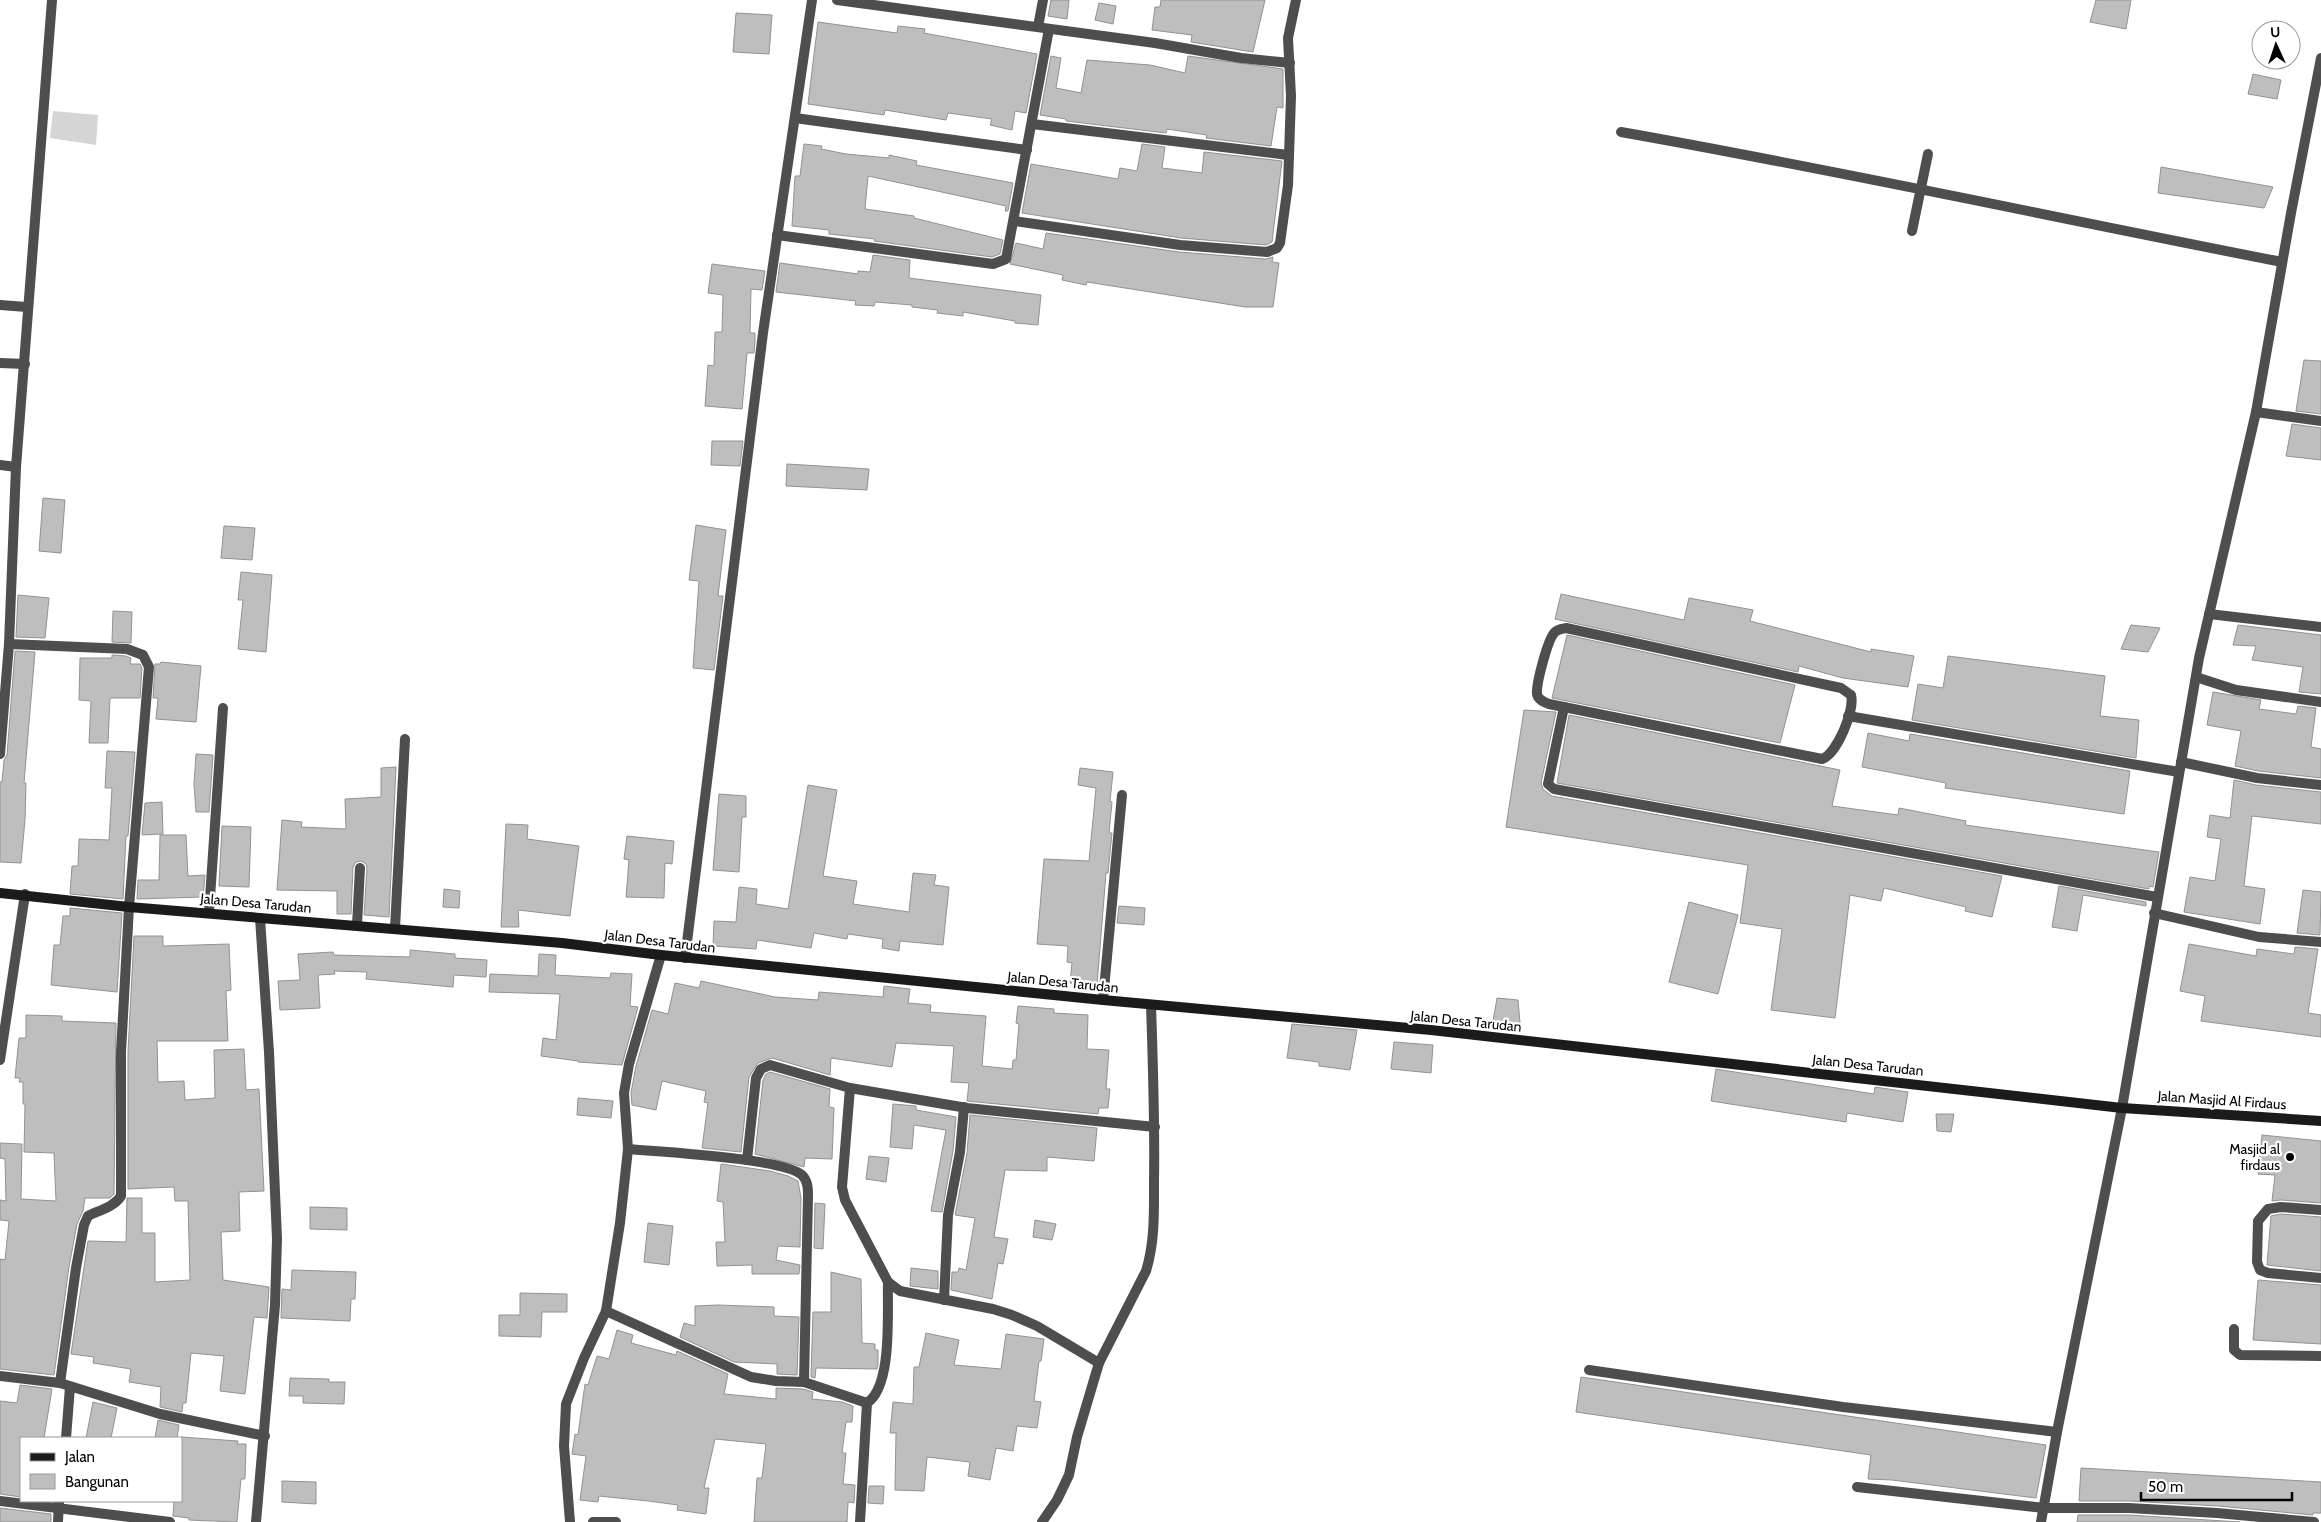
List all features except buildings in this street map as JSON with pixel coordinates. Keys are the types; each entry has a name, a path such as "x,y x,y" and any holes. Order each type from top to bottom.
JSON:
{"street":[{"path":"0,754 9,644 16,467 25,364 27,307 52,0"},
{"path":"685,958 763,333 812,0"},
{"path":"837,0 1290,64"},
{"path":"1038,27 1043,0"},
{"path":"1014,221 1180,245 1267,252 1277,248 1280,244 1288,185 1290,64 1288,38 1296,0"},
{"path":"778,235 993,264 1006,260 1049,29"},
{"path":"2041,1522 2057,1432 2122,1108 2196,677 2256,412 2282,262 2321,58"},
{"path":"795,118 1027,150"},
{"path":"1032,124 1288,155"},
{"path":"1621,132 1769,158 2282,262"},
{"path":"1912,231 1928,154"},
{"path":"0,306 27,307"},
{"path":"0,363 25,364"},
{"path":"2256,412 2321,421"},
{"path":"0,466 16,467"},
{"path":"2209,614 2321,627"},
{"path":"1566,628 1841,688 1848,691 1853,702 1848,716 1831,754 1822,759 1564,707 1544,702 1537,693 1543,662 1551,639 1555,632 1566,628"},
{"path":"9,644 127,649 138,651 145,658 149,667 129,907 121,1052 121,1196 118,1201 107,1208 88,1216 84,1225 60,1383"},
{"path":"2196,677 2236,690 2321,702"},
{"path":"1564,707 1548,784 1554,789 2157,897"},
{"path":"210,912 223,708"},
{"path":"1848,716 2180,767 2321,785"},
{"path":"395,928 405,739"},
{"path":"1103,1000 1122,795"},
{"path":"357,926 360,868"},
{"name":"Jalan Desa Tarudan","path":"0,893 25,894 129,907 210,912 260,918 562,943 685,958 1151,1005 1431,1030 2122,1108"},
{"path":"0,1060 25,894"},
{"path":"2154,913 2259,937 2321,942"},
{"path":"256,1522 275,1305 277,1239 269,1052 260,918"},
{"path":"570,1522 564,1446 566,1404 584,1358 606,1311 620,1223 628,1149 624,1104 626,1080 661,955"},
{"path":"1042,1522 1057,1500 1069,1475 1077,1437 1099,1363 1150,1260 1154,1208 1151,1005"},
{"path":"747,1160 756,1078 765,1066 770,1065 850,1088 964,1107 1153,1127"},
{"path":"850,1088 842,1187 845,1200 888,1282 888,1354 881,1381 874,1398 867,1404 860,1522"},
{"path":"944,1300 948,1216 960,1152 964,1107"},
{"name":"Jalan Masjid Al Firdaus","path":"2122,1108 2321,1120"},
{"path":"628,1149 747,1160 794,1170 802,1175 808,1183 804,1382"},
{"path":"2321,1210 2268,1208 2258,1221 2257,1262 2260,1270 2268,1273 2321,1278"},
{"path":"888,1282 906,1293 1012,1314 1037,1326 1099,1363"},
{"path":"606,1311 750,1377 776,1382 804,1382 867,1404"},
{"path":"2234,1329 2234,1350 2240,1355 2321,1356"},
{"path":"1589,1370 1843,1407 2057,1432"},
{"path":"0,1376 60,1383 160,1414 265,1436"},
{"path":"66,1437 70,1387"},
{"path":"1858,1488 2044,1508 2139,1508 2314,1522"},
{"path":"0,1502 59,1504 170,1522"},
{"path":"58,1522 59,1504"},
{"path":"593,1522 616,1522"}],"shaded area":[{"path":"53,111 98,115 96,145 50,138"}],"place":[{"name":"Masjid al firdaus","path":"2290,1157"}]}
